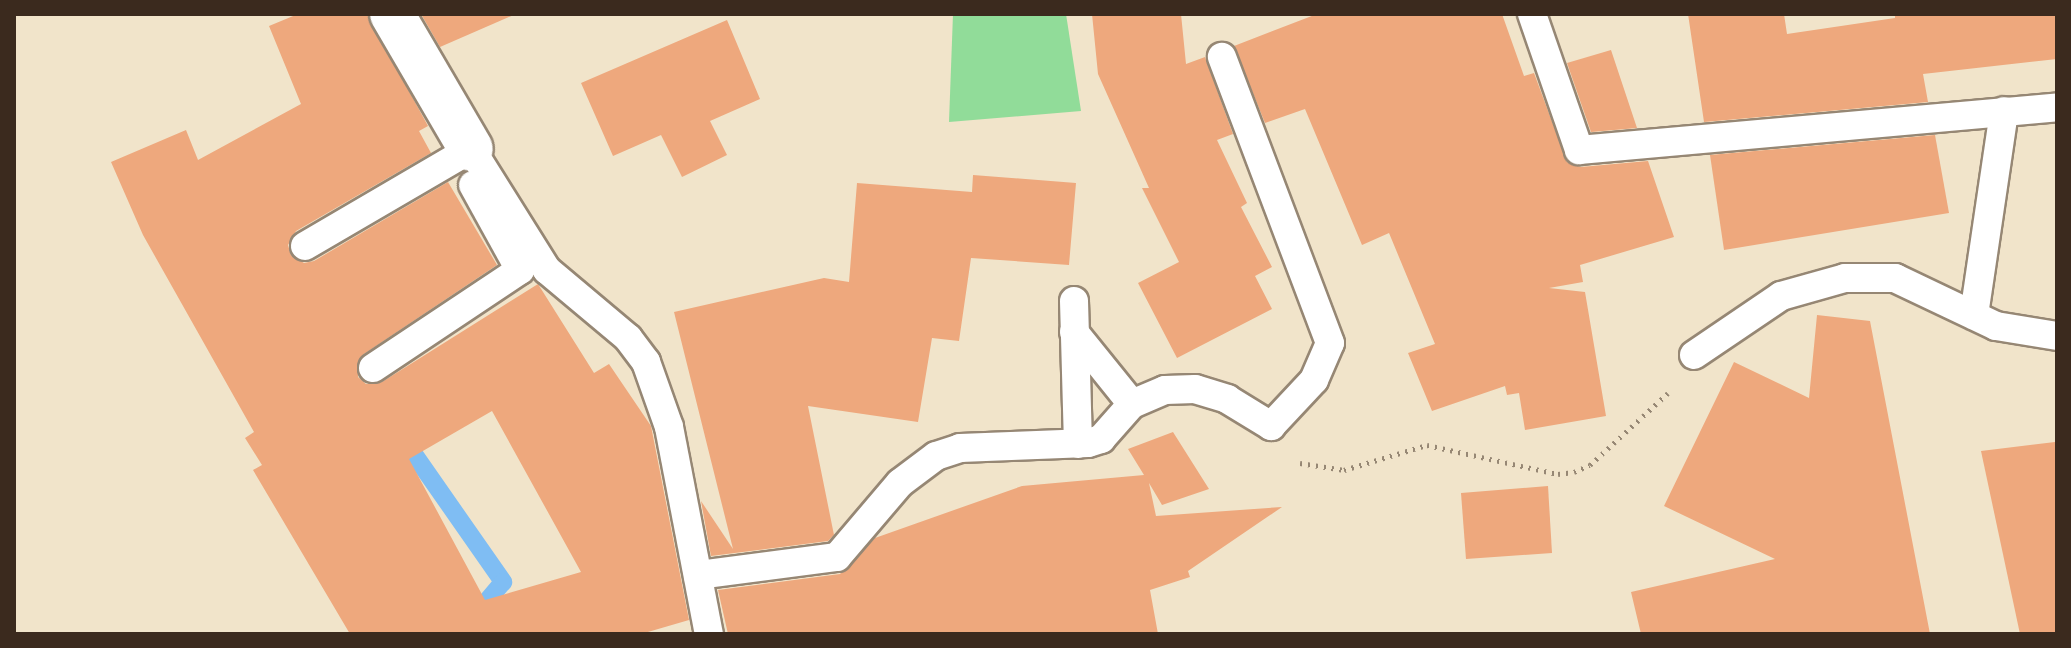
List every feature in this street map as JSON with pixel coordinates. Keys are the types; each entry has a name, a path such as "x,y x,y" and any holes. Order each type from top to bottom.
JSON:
{"street":[{"path":"392,14 464,154"}],"lane":[{"path":"1532,14 1579,150 2057,107"},
{"path":"698,575 837,557 900,483 948,452 1078,444 1101,439 1132,404 1165,390 1195,389 1227,399 1271,426 1314,380 1330,343 1222,57"},
{"path":"1974,315 2004,111"},
{"path":"305,246 464,154"},
{"path":"373,368 520,270 464,154"},
{"path":"464,154 547,270 628,338 646,362 669,427 709,634"},
{"path":"1694,355 1781,296 1845,278 1895,278 1996,326 2057,336"},
{"path":"1074,301 1078,444"},
{"path":"1074,332 1132,404"}],"path":[{"path":"1295,464 1344,470 1427,445 1558,474 1574,472 1590,465 1627,426 1651,411 1694,355"}],"green space":[{"path":"953,14 1066,14 1081,111 949,122"}],"building":[{"path":"298,14 367,14 428,126 419,131 431,153 296,231 288,245 291,255 304,263 314,261 448,182 497,265 364,354 358,361 358,377 366,384 382,382 538,284 594,373 609,364 651,426 689,620 641,634 350,634 253,470 262,465 245,438 254,432 143,235 111,162 186,130 198,160 301,104 269,26","holes":["492,411 581,572 485,600 409,459"]},
{"path":"421,14 516,14 440,47"},
{"path":"1092,14 1181,14 1186,64 1205,57 1233,134 1217,140 1247,203 1241,207 1272,267 1255,276 1272,309 1177,358 1138,283 1179,262 1142,188 1149,188 1098,74"},
{"path":"1317,14 1502,14 1524,76 1534,73 1567,162 1581,167 1648,161 1674,237 1580,265 1583,282 1549,288 1585,292 1606,416 1525,430 1519,393 1507,395 1505,386 1432,411 1408,353 1435,344 1389,233 1362,245 1305,109 1265,123 1234,46"},
{"path":"1688,14 1784,14 1787,34 1895,18 1895,14 2057,14 2057,59 1923,74 1928,102 1704,122"},
{"path":"727,20 760,99 710,121 727,155 682,177 661,135 613,156 581,83"},
{"path":"1611,50 1637,128 1591,132 1567,63"},
{"path":"1935,135 1949,213 1724,250 1710,155"},
{"path":"973,175 1076,183 1069,265 971,258 959,341 932,338 918,422 808,406 834,535 828,541 711,556 701,501 733,549 674,312 824,278 849,282 857,183 972,192"},
{"path":"1817,315 1870,321 1930,634 1641,634 1631,592 1775,559 1664,506 1734,362 1809,398"},
{"path":"1173,432 1209,489 1162,505 1149,483 1156,516 1282,507 1188,571 1190,577 1150,590 1158,634 728,634 718,590 840,574 875,538 1022,486 1144,475 1128,449"},
{"path":"2055,442 2057,634 2020,634 1981,451"},
{"path":"1548,486 1552,553 1466,559 1461,493"}],"waterway":[{"path":"402,437 503,582 459,634"}]}
